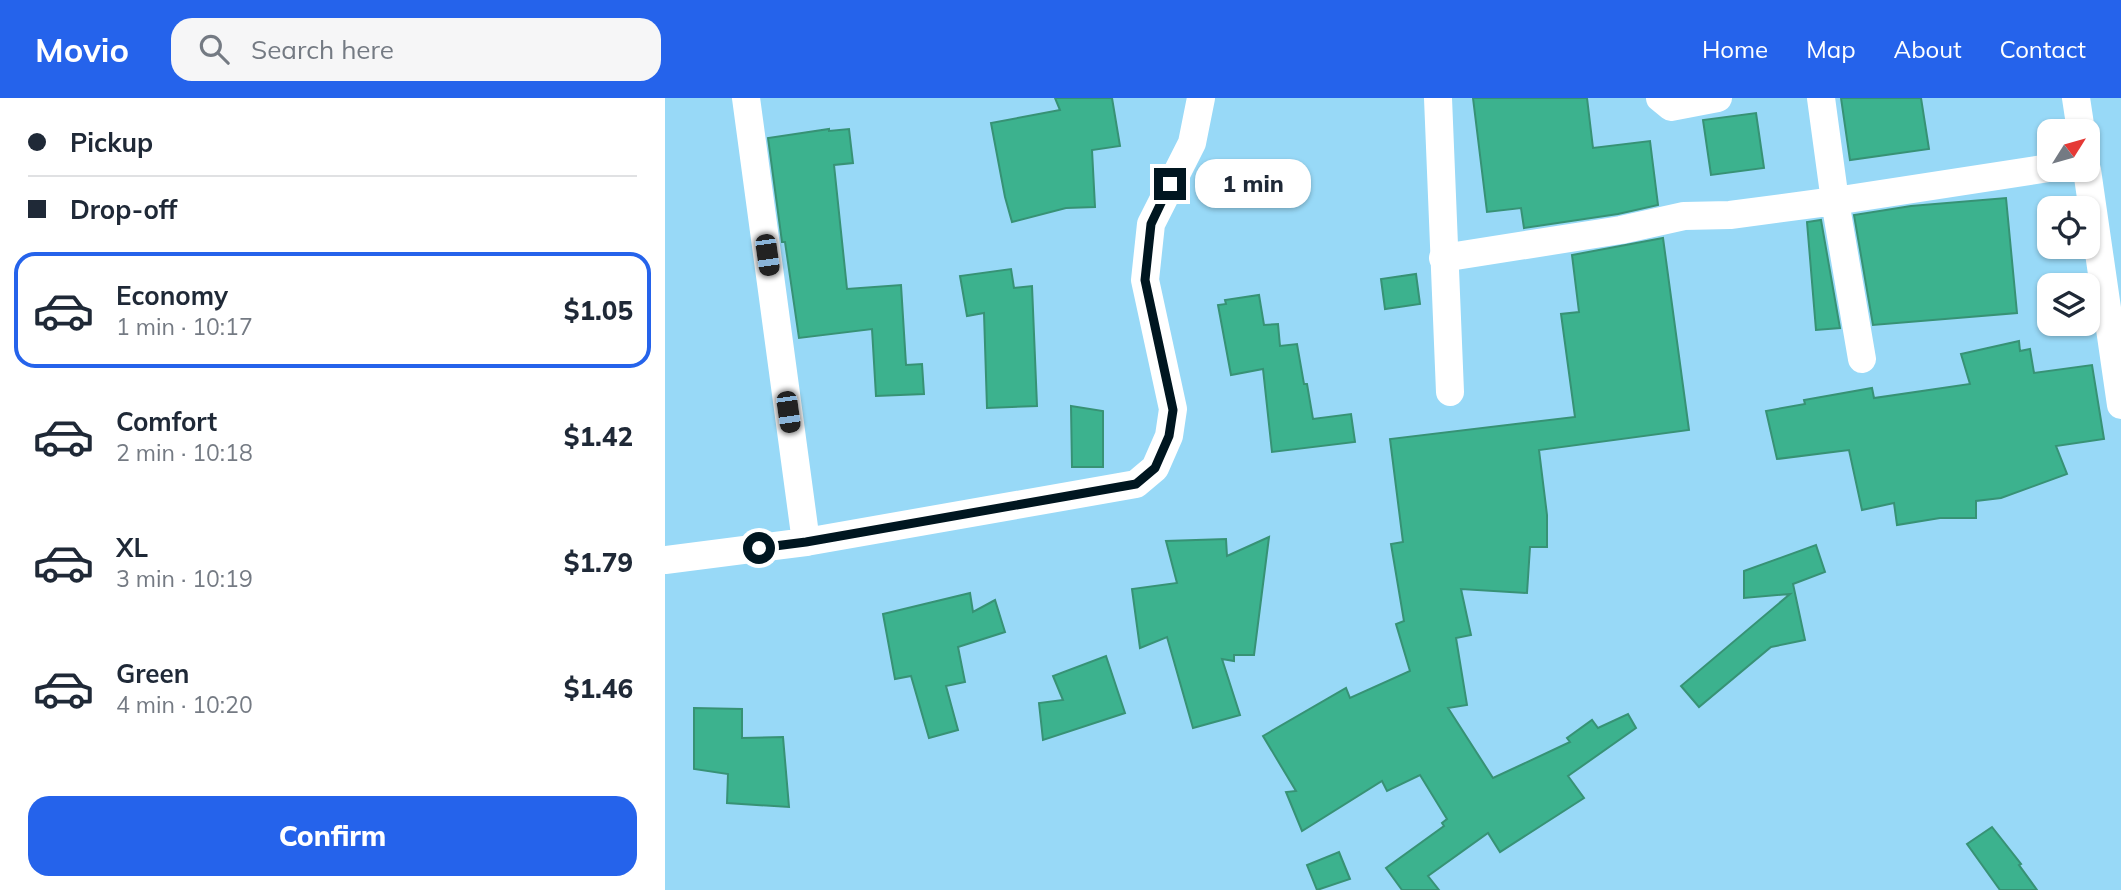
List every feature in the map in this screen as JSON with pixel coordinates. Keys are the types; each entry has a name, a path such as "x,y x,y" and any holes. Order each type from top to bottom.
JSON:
{"street":[{"path":"746,98 806,542"},
{"path":"665,560 806,542 1136,484 1155,468 1169,436 1173,410 1145,280 1151,224 1192,143 1202,98"},
{"path":"1438,98 1450,392"},
{"path":"1660,98 1671,107 1718,98"},
{"path":"1821,98 1835,201 1862,359"},
{"path":"2076,98 2079,119"},
{"path":"1443,258 1621,230 1684,216 1730,215 2037,170"},
{"path":"2089,182 2121,405"}],"building":[{"path":"1055,98 1112,98 1120,146 1092,150 1095,207 1066,208 1012,222 991,123 1060,110"},
{"path":"1473,98 1587,98 1593,148 1650,141 1658,205 1618,214 1524,228 1521,208 1487,212"},
{"path":"1841,98 1921,98 1929,149 1850,160"},
{"path":"1756,113 1764,168 1711,175 1703,120"},
{"path":"829,129 849,129 853,163 834,165 847,289 901,285 906,365 922,364 924,394 876,396 872,329 799,338 768,138"},
{"path":"2006,198 2017,313 1873,325 1854,215 1911,206"},
{"path":"1821,220 1840,328 1816,330 1807,222"},
{"path":"1663,238 1689,430 1539,450 1547,515 1547,547 1530,547 1527,593 1461,589 1471,635 1456,638 1467,705 1448,708 1493,778 1570,742 1567,738 1592,720 1598,728 1628,714 1636,728 1568,776 1584,798 1500,852 1488,833 1428,876 1439,890 1402,890 1386,868 1444,826 1442,823 1447,819 1420,775 1387,791 1382,781 1302,831 1286,792 1296,791 1263,736 1346,688 1350,698 1410,671 1396,624 1404,621 1391,544 1403,542 1390,439 1575,417 1561,314 1579,312 1572,255"},
{"path":"1011,269 1014,288 1032,286 1037,406 987,408 984,313 967,316 960,276"},
{"path":"1416,274 1420,304 1385,309 1381,279"},
{"path":"1259,295 1264,325 1278,324 1280,346 1297,344 1313,419 1351,414 1355,442 1272,452 1263,369 1231,375 1218,305 1226,304 1225,300"},
{"path":"2019,341 2020,351 2030,349 2034,373 2092,365 2104,439 2056,446 2067,474 2001,498 1976,501 1976,518 1940,518 1897,525 1894,503 1862,510 1849,450 1777,459 1766,411 1805,404 1804,400 1872,388 1874,398 1970,384 1961,354"},
{"path":"1071,406 1103,411 1103,467 1072,467"},
{"path":"1269,537 1254,655 1234,655 1234,661 1222,659 1240,715 1193,728 1167,637 1140,648 1132,589 1177,583 1166,541 1226,539 1227,556"},
{"path":"1816,545 1825,572 1793,584 1805,640 1771,647 1699,707 1681,686 1790,594 1744,598 1744,571"},
{"path":"970,593 973,612 995,600 1005,632 958,647 965,682 946,686 958,730 929,738 911,676 895,679 883,614"},
{"path":"1106,656 1125,713 1043,740 1039,703 1063,700 1053,676"},
{"path":"694,708 742,709 742,738 783,737 789,807 727,803 728,774 694,769"},
{"path":"1992,827 2037,890 2000,890 1967,844"},
{"path":"1339,852 1350,879 1317,890 1307,865"}],"route":[{"path":"759,548 1136,484 1155,468 1169,436 1173,410 1145,280 1151,224 1170,184"}]}
